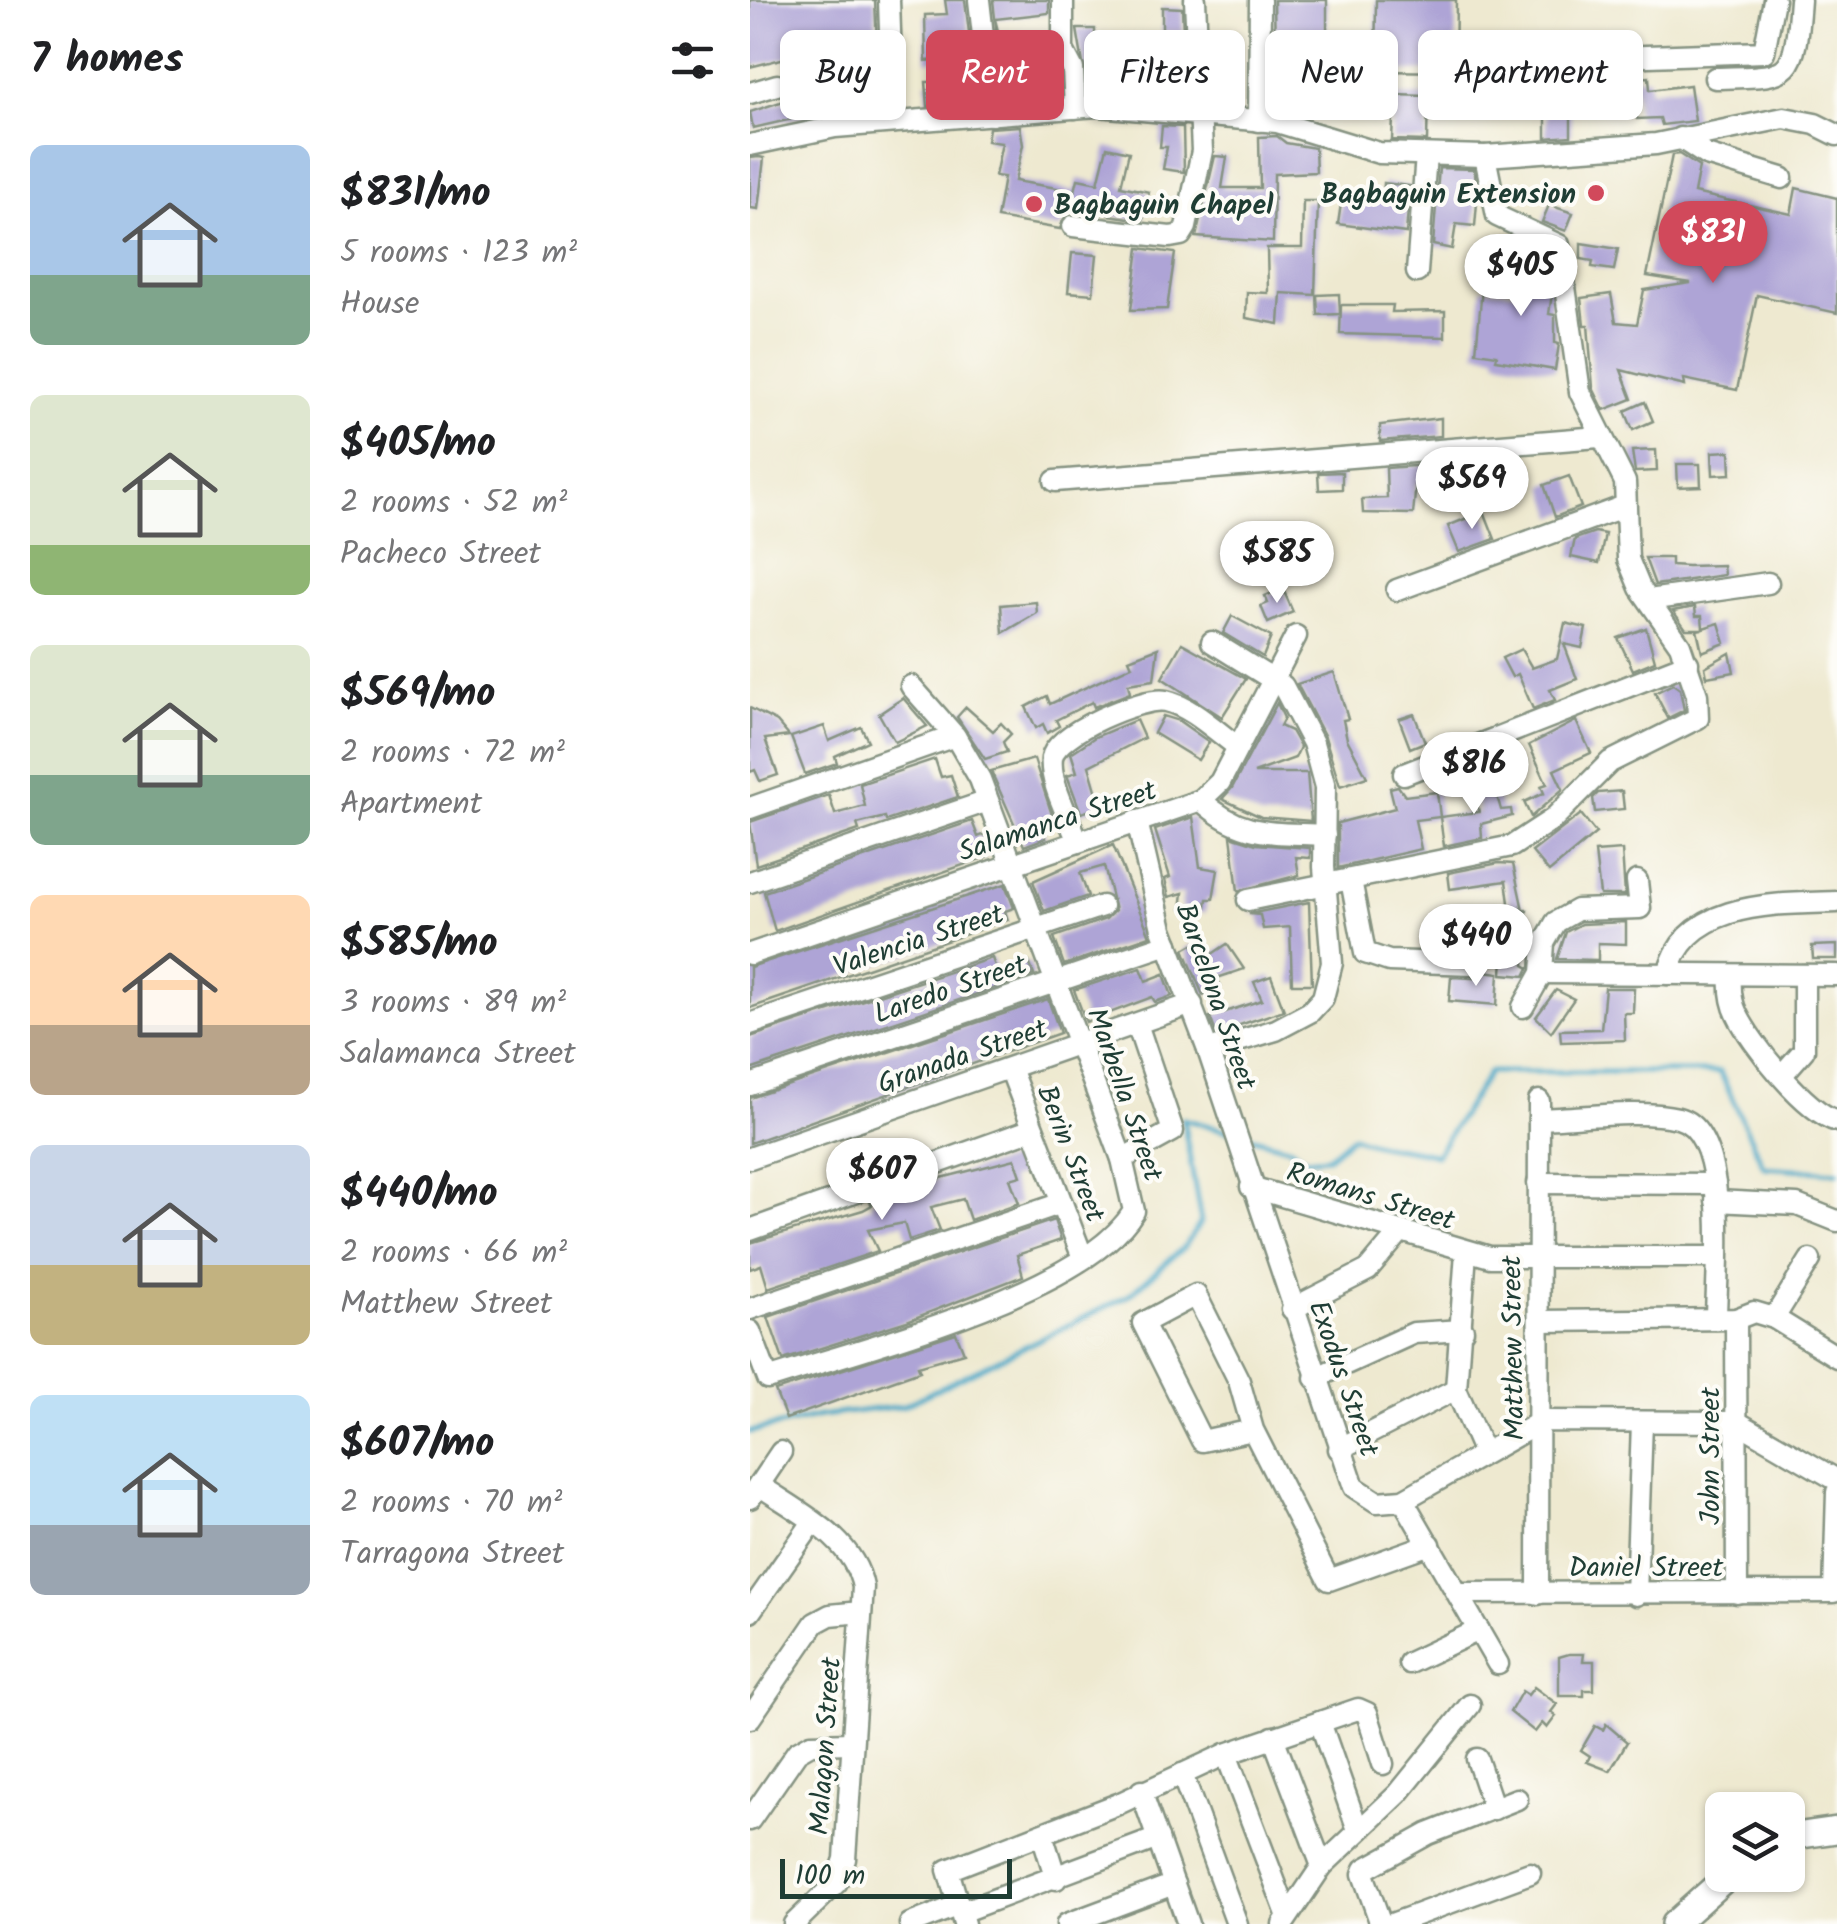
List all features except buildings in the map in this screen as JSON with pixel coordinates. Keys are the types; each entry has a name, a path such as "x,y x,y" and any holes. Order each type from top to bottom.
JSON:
{"main road":[{"path":"1805,1835 1837,1830"},
{"path":"1674,1924 1710,1892"}],"street":[{"path":"888,0 893,122"},
{"path":"979,0 982,30"},
{"path":"1063,0 1063,50 1073,69 1075,108"},
{"path":"1195,0 1196,30"},
{"path":"1259,121 1260,0"},
{"path":"1643,56 1764,52 1774,0"},
{"path":"1715,78 1772,76 1786,70 1796,51 1800,0"},
{"path":"750,93 777,85"},
{"path":"1064,109 1084,109"},
{"path":"1245,120 1379,153 1486,156 1656,144 1784,118 1815,124 1837,135"},
{"path":"750,145 835,127 926,120"},
{"path":"1073,226 1181,235 1202,151 1200,120"},
{"path":"1680,138 1706,155 1782,178"},
{"path":"1418,272 1426,154"},
{"path":"1248,900 1494,852 1531,837 1610,762 1693,724 1700,707 1688,664 1628,560 1625,482 1599,437 1578,381 1559,245 1497,216 1486,156"},
{"path":"1055,480 1599,437"},
{"path":"1396,590 1625,506"},
{"path":"1650,600 1768,583"},
{"path":"1296,636 1220,782 1201,800 1238,827 1325,834"},
{"path":"1208,1050 1297,1021 1323,998 1332,962 1325,787 1313,743 1292,698 1272,679 1212,642"},
{"path":"1404,774 1688,664"},
{"name":"Marbella Street","path":"750,1331 768,1379 1018,1294 1083,1258 1134,1210 1122,1159 988,802 955,736 912,686"},
{"path":"1077,840 1052,769 1056,747 1068,734 1156,700 1179,705 1238,747"},
{"path":"750,808 955,736"},
{"name":"Salamanca Street","path":"750,954 1201,800"},
{"path":"750,882 988,802"},
{"name":"Barcelona Street","path":"1137,821 1168,944 1208,1050 1251,1188"},
{"path":"1351,880 1365,953 1388,961 1473,964"},
{"path":"1523,1007 1542,973 1544,943 1556,922 1577,910 1640,908 1637,881"},
{"path":"1668,974 1672,959 1709,921 1735,910 1771,904 1837,902"},
{"name":"Valencia Street","path":"750,1024 1102,906"},
{"name":"Laredo Street","path":"750,1085 1168,944"},
{"path":"1542,973 1837,975"},
{"path":"1732,976 1734,1010 1817,1113 1837,1121"},
{"path":"1782,1074 1804,1050 1804,976"},
{"name":"Granada Street","path":"750,1158 1192,1004"},
{"path":"1122,1159 1173,1131 1137,1024"},
{"name":"Berin Street","path":"1010,1068 1083,1258"},
{"name":"Matthew Street","path":"1538,1594 1542,1422 1539,1110"},
{"name":"John Street","path":"1539,1110 1679,1118 1692,1124 1707,1143 1715,1193 1716,1256 1737,1422 1737,1593"},
{"path":"750,1230 1033,1129"},
{"path":"1538,1183 1715,1193 1797,1204 1837,1221"},
{"name":"Romans Street","path":"1251,1188 1466,1252 1538,1260 1716,1256"},
{"name":"Exodus Street","path":"1251,1188 1354,1487 1377,1502 1402,1500"},
{"path":"750,1308 1062,1203"},
{"path":"1292,1309 1368,1270 1399,1233"},
{"path":"1466,1252 1456,1390 1483,1452"},
{"path":"1774,1318 1810,1260"},
{"path":"1253,1430 1202,1441 1144,1323 1196,1295 1239,1381 1253,1430 1329,1580 1430,1544"},
{"path":"1540,1321 1726,1319 1754,1312 1774,1318 1837,1357"},
{"path":"1315,1378 1414,1333 1463,1330"},
{"path":"1339,1449 1456,1390"},
{"path":"1498,1664 1402,1500 1483,1452 1542,1422 1737,1422 1837,1480"},
{"path":"1636,1595 1642,1422"},
{"path":"754,1492 782,1452"},
{"name":"Malagon Street","path":"754,1492 813,1522 860,1565 861,1612 845,1859 837,1882 794,1924"},
{"name":"Daniel Street","path":"1459,1593 1834,1592 1837,1492"},
{"path":"750,1612 813,1522"},
{"name":"Malagon Street","path":"750,1718 815,1624 830,1615 861,1612"},
{"path":"1409,1663 1479,1630"},
{"path":"1285,1919 1322,1866 1398,1794 1470,1706"},
{"path":"961,1914 948,1870 1226,1754 1364,1709 1383,1764"},
{"path":"1320,1722 1358,1830"},
{"path":"1272,1738 1322,1866"},
{"path":"750,1820 797,1752 811,1744 851,1743"},
{"path":"1226,1754 1285,1919"},
{"path":"1477,1760 1494,1809"},
{"path":"1182,1774 1237,1924"},
{"path":"1141,1792 1188,1924"},
{"path":"1381,1924 1362,1874 1364,1868 1428,1834 1517,1799"},
{"path":"1042,1834 1056,1879"},
{"path":"910,1924 961,1914 1158,1838"},
{"path":"1392,1924 1530,1873"},
{"path":"1067,1924 1174,1884"}],"waterway":[{"path":"1243,1135 1291,1148 1305,1159 1328,1157 1353,1136 1436,1155 1489,1072 1720,1072 1764,1167 1837,1172"},
{"path":"750,1432 820,1416 903,1406 1128,1296 1184,1247 1201,1222 1183,1119 1228,1131"}],"place":[{"name":"Bagbaguin Extension","path":"1596,193"},
{"name":"Bagbaguin Chapel","path":"1034,204"}]}
